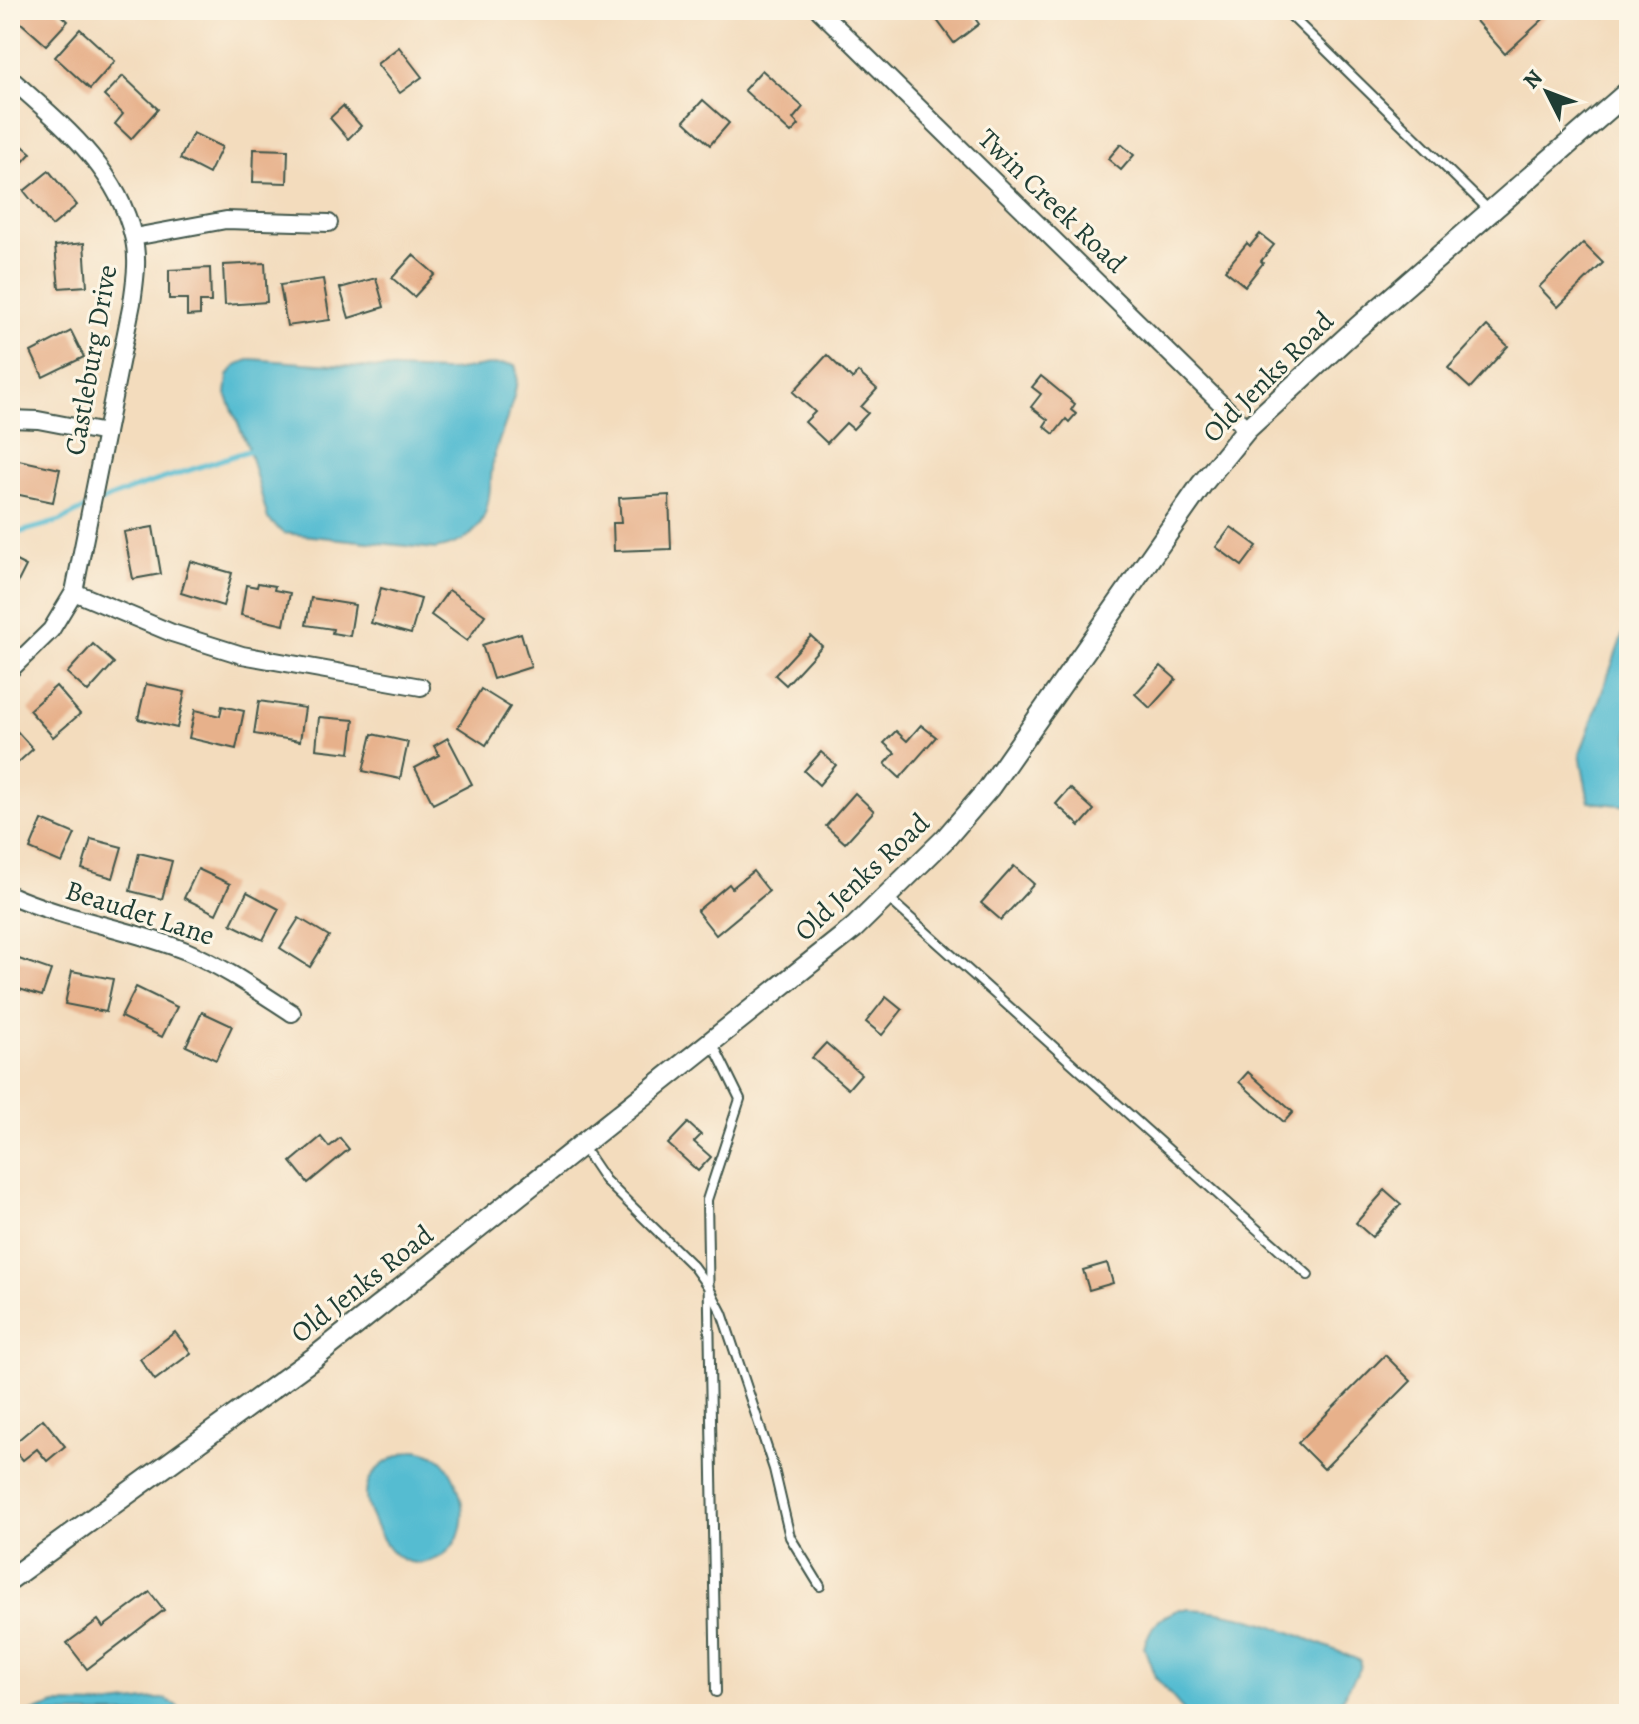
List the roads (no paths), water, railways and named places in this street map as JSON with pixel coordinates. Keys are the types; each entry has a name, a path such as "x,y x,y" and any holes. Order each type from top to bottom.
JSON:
{"street":[{"name":"Twin Creek Road","path":"819,10 1247,429"},
{"name":"Castleburg Drive","path":"10,78 71,133 107,175 123,204 134,237 136,268 132,303 74,592 51,630 10,670"},
{"name":"Old Jenks Road","path":"10,1579 314,1358 854,928 888,897 989,788 1202,484 1247,429 1358,327 1629,91"},
{"path":"134,237 226,220 329,223"},
{"path":"10,419 38,420 106,433"},
{"path":"74,592 172,633 242,655 421,687"},
{"name":"Beaudet Lane","path":"10,895 37,907 185,951 227,971 292,1013"}],"lane":[{"path":"1285,10 1491,212"},
{"path":"888,897 1308,1275"},
{"path":"712,1042 740,1099 707,1200 716,1692"},
{"path":"581,1145 605,1180 693,1266 709,1288 722,1313 774,1469 790,1537 820,1586"}],"water":[{"path":"251,359 442,371 497,364 515,365 516,386 493,461 488,503 476,530 464,539 435,549 283,533 268,519 249,450 226,394 228,376 232,370"},
{"path":"1629,617 1629,806 1589,802 1580,754"},
{"path":"417,1450 432,1454 449,1469 460,1494 462,1517 458,1538 452,1547 433,1560 411,1563 398,1557 381,1536 367,1504 366,1492 369,1481 383,1465"},
{"path":"1180,1609 1227,1613 1272,1626 1361,1661 1360,1669 1332,1714 1187,1714 1155,1677 1144,1647 1156,1623"},
{"path":"165,1699 179,1707 179,1714 26,1714 56,1704 104,1705"}],"waterway":[{"path":"97,503 254,449"},
{"path":"10,535 60,521 88,507"}]}
